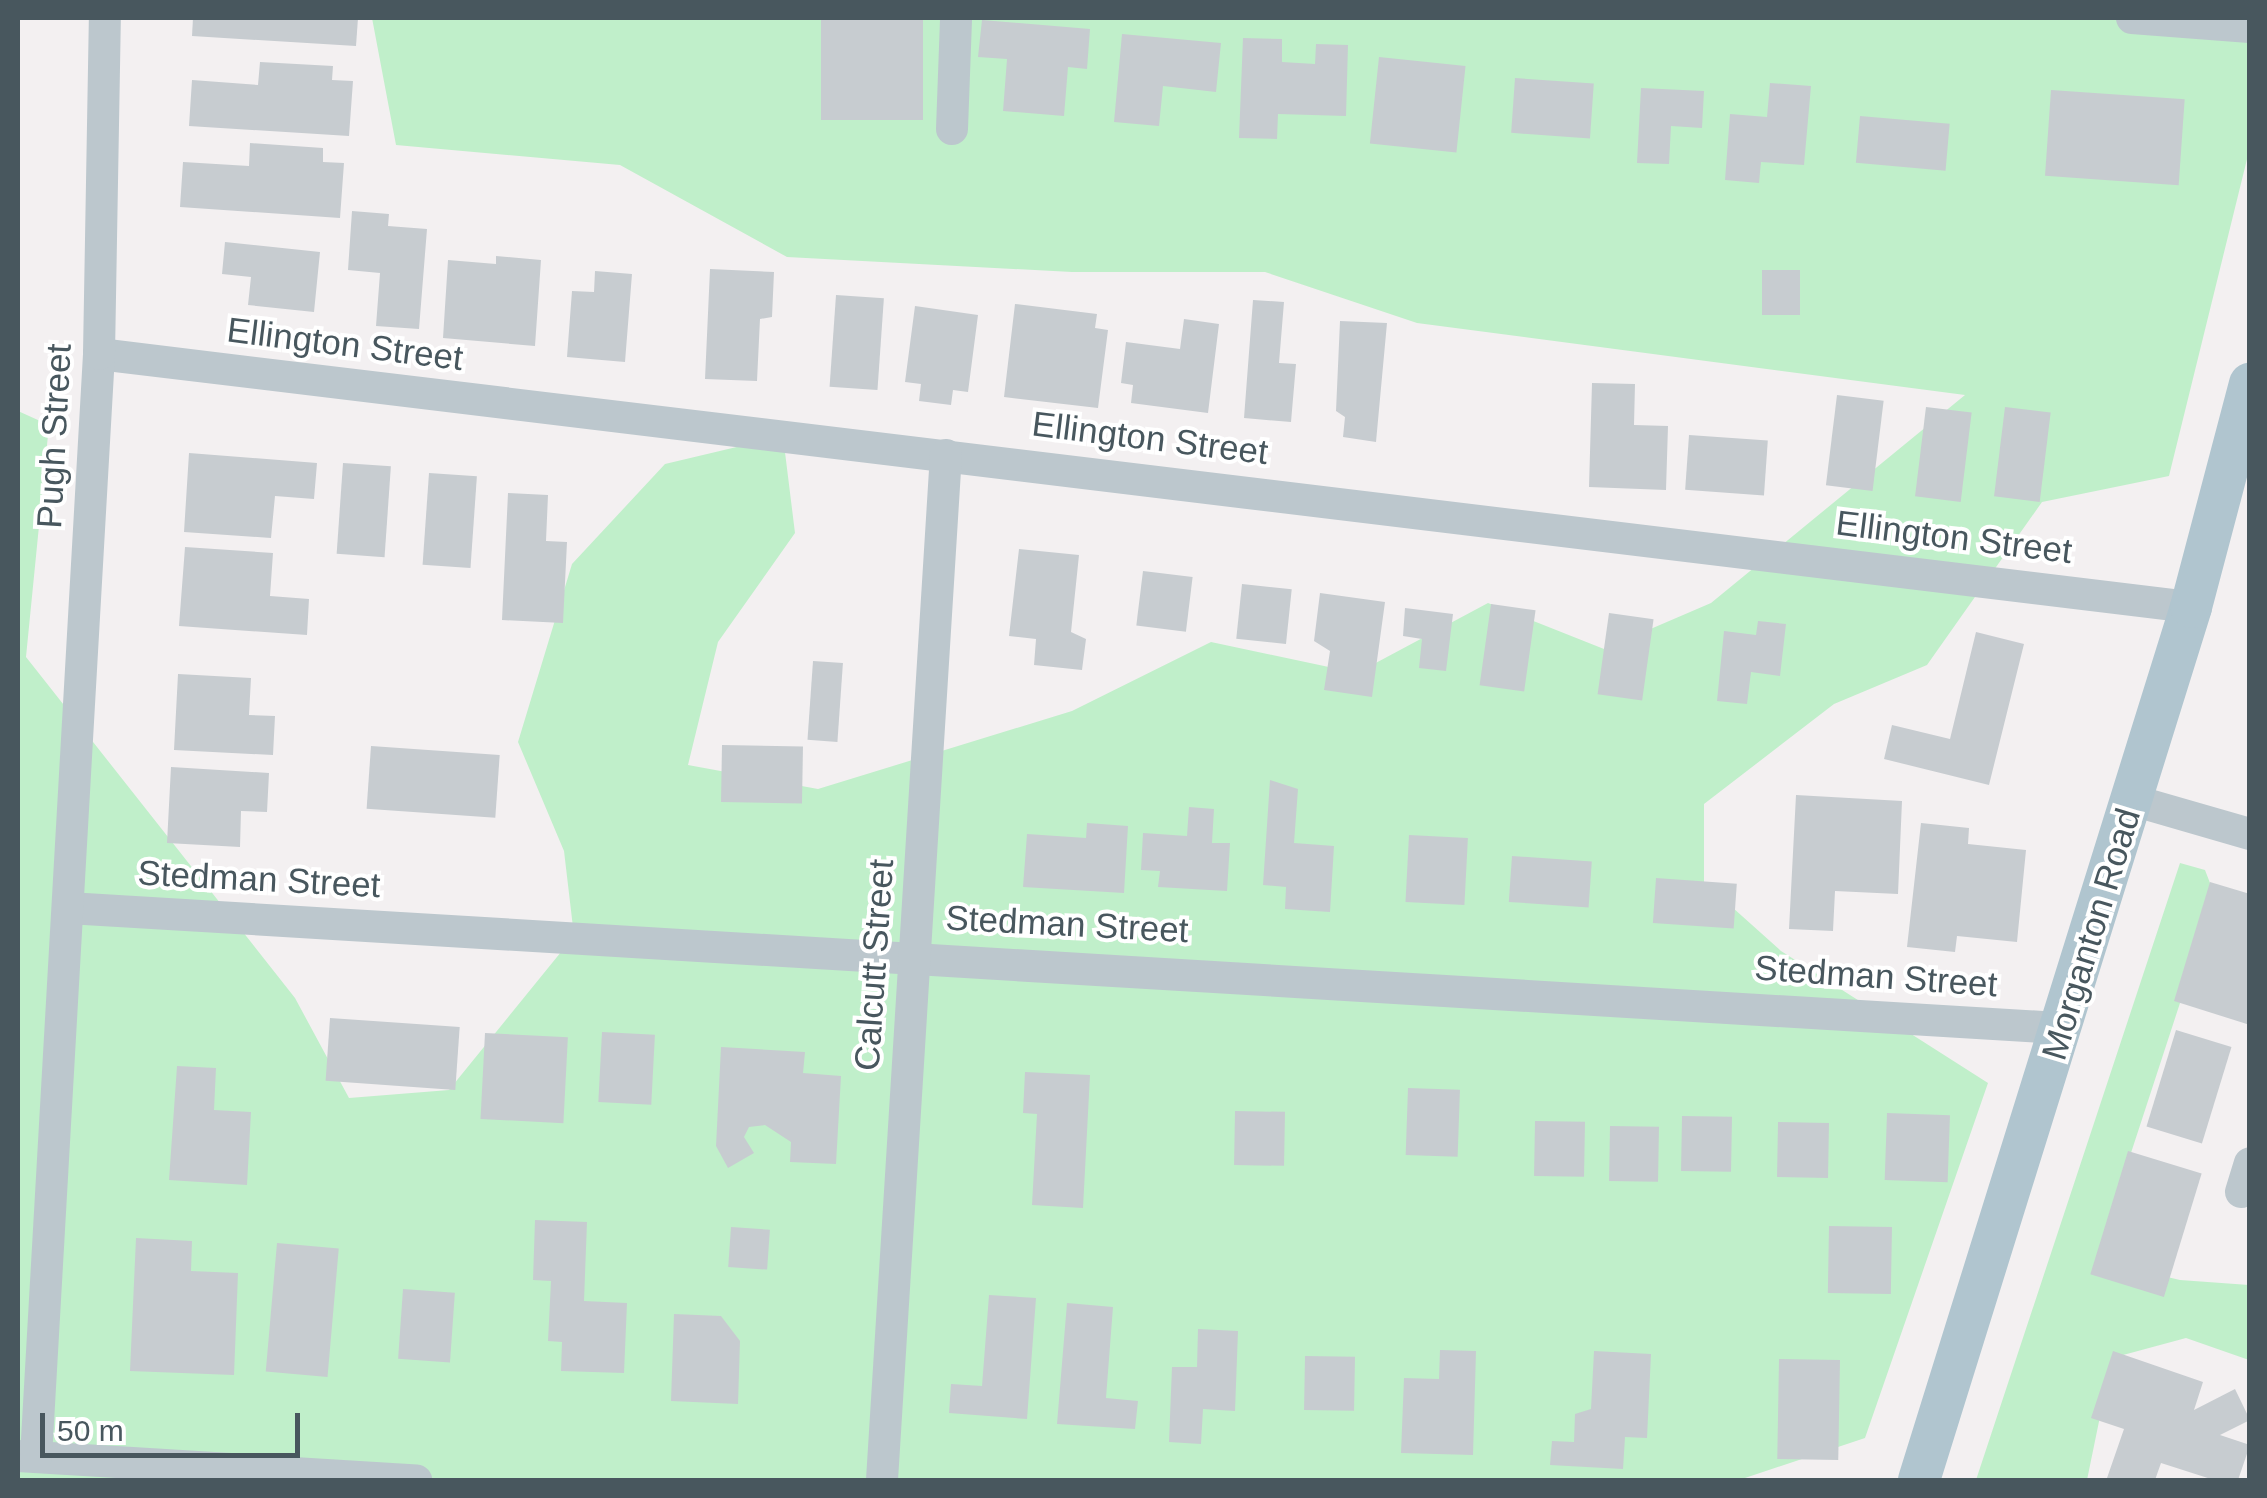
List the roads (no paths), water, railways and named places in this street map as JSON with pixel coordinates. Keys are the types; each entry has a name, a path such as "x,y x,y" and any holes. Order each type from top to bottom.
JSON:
{"main road":[{"name":"Morganton Road","path":"1920,1480 2191,607 2250,384"}],"street":[{"name":"Pugh Street","path":"27,1456 68,908 98,354 105,18"},
{"path":"952,129 956,18"},
{"path":"2132,18 2250,26"},
{"name":"Ellington Street","path":"98,354 2191,607"},
{"name":"Calcutt Street","path":"882,1480 946,454"},
{"path":"2132,800 2250,834"},
{"name":"Stedman Street","path":"68,908 914,955 2061,1028"},
{"path":"27,1456 416,1480"}]}
